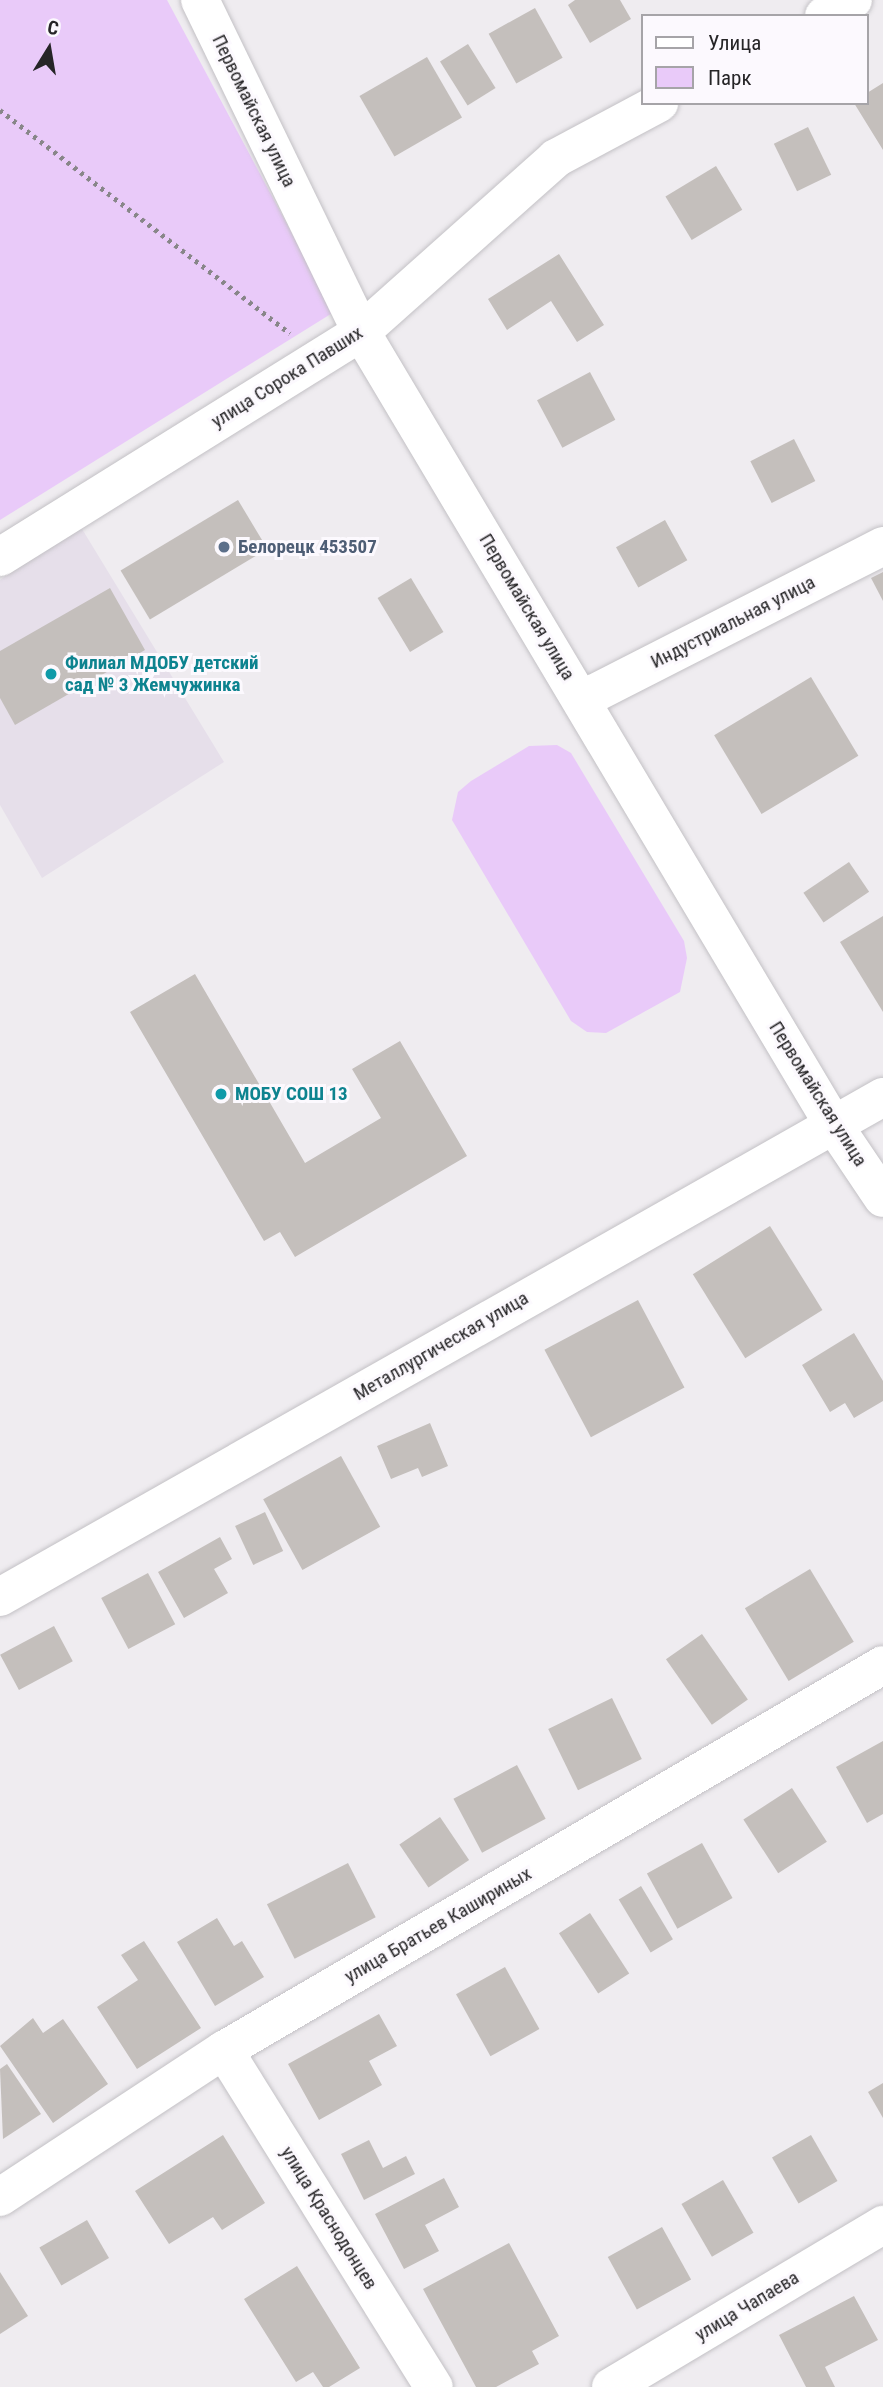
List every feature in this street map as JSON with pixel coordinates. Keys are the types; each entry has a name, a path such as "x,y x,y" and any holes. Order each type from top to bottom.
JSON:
{"street":[{"name":"Первомайская улица","path":"200,0 361,332 583,699 834,1124 883,1198"},
{"path":"828,14 853,0"},
{"name":"улица Сорока Павших","path":"0,557 361,332 556,158 655,105"},
{"name":"Индустриальная улица","path":"583,699 883,546"},
{"name":"Металлургическая улица","path":"0,1597 883,1097"},
{"name":"улица Братьев Кашириных","path":"0,2197 224,2050 883,1665"},
{"name":"улица Краснодонцев","path":"224,2050 434,2387"},
{"name":"улица Чапаева","path":"611,2387 883,2225"}],"path":[{"path":"0,110 322,357"}],"shaded area":[{"path":"79,524 224,762 42,878 0,805 0,580"}],"green space":[{"path":"0,0 167,0 334,312 0,520"},
{"path":"557,745 571,753 684,941 687,958 680,992 606,1033 587,1032 571,1021 452,820 458,792 471,781 529,746"}],"building":[{"path":"575,0 620,0 631,19 590,43 568,5"},
{"path":"535,8 563,58 516,84 489,34"},
{"path":"468,44 496,88 468,106 440,61"},
{"path":"427,57 462,118 394,157 359,96"},
{"path":"883,83 883,150 855,105 869,105 869,92"},
{"path":"808,127 831,175 797,191 774,144"},
{"path":"716,166 742,210 692,240 665,196"},
{"path":"559,254 604,325 577,342 551,301 507,330 488,299"},
{"path":"590,372 615,420 562,448 537,400"},
{"path":"794,439 815,481 772,503 750,461"},
{"path":"238,500 267,549 150,619 121,571"},
{"path":"665,520 687,560 638,587 616,547"},
{"path":"883,572 883,601 871,578"},
{"path":"411,578 443,632 410,652 378,598"},
{"name":"Филиал МДОБУ детский сад № 3 Жемчужинка","path":"110,588 145,650 15,725 0,698 0,651"},
{"path":"811,677 858,756 762,814 714,735"},
{"path":"849,862 869,892 824,923 803,893"},
{"path":"883,916 883,1012 840,942"},
{"name":"МОБУ СОШ 13","path":"195,974 305,1163 381,1118 352,1069 400,1041 467,1156 295,1257 280,1232 264,1241 130,1012"},
{"path":"770,1226 822,1310 745,1358 693,1274"},
{"path":"638,1300 684,1387 591,1437 544,1350"},
{"path":"854,1333 883,1381 883,1401 854,1418 845,1403 830,1412 802,1365"},
{"path":"430,1423 448,1466 422,1477 418,1468 391,1479 377,1446"},
{"path":"341,1456 380,1527 302,1570 263,1499"},
{"path":"265,1512 283,1551 253,1565 235,1526"},
{"path":"220,1537 232,1559 214,1569 228,1593 184,1618 158,1572"},
{"path":"810,1569 854,1642 789,1681 745,1608"},
{"path":"148,1573 175,1624 128,1649 101,1598"},
{"path":"54,1626 73,1661 19,1690 0,1655"},
{"path":"702,1634 748,1700 712,1725 666,1659"},
{"path":"612,1698 642,1759 578,1790 548,1729"},
{"path":"883,1741 883,1814 867,1823 836,1767"},
{"path":"517,1765 546,1819 482,1853 453,1799"},
{"path":"792,1788 827,1842 778,1873 743,1820"},
{"path":"440,1817 469,1860 428,1888 399,1844"},
{"path":"702,1843 733,1898 677,1929 647,1874"},
{"path":"348,1863 376,1917 295,1959 267,1904"},
{"path":"641,1886 673,1939 651,1953 619,1899"},
{"path":"590,1913 629,1973 598,1994 559,1933"},
{"path":"217,1918 234,1946 242,1941 264,1977 215,2006 177,1942"},
{"path":"144,1941 201,2028 137,2069 97,2007 138,1980 121,1955"},
{"path":"505,1967 539,2029 490,2056 456,1994"},
{"path":"379,2014 397,2046 369,2061 382,2085 319,2120 288,2064"},
{"path":"33,2018 43,2033 63,2019 108,2084 53,2123 0,2046"},
{"path":"7,2064 41,2114 3,2139 0,2069"},
{"path":"883,2083 883,2118 868,2092"},
{"path":"223,2135 265,2203 222,2230 213,2217 169,2244 135,2191"},
{"path":"811,2135 838,2181 799,2203 772,2158"},
{"path":"369,2140 383,2168 406,2156 415,2174 364,2200 341,2154"},
{"path":"444,2178 459,2207 425,2225 439,2251 404,2269 375,2214"},
{"path":"723,2180 754,2233 712,2257 681,2204"},
{"path":"87,2220 109,2258 61,2286 39,2248"},
{"path":"662,2227 691,2279 637,2310 608,2257"},
{"path":"509,2243 559,2336 532,2351 539,2364 496,2387 476,2387 423,2289"},
{"path":"297,2266 360,2368 329,2387 323,2387 313,2372 296,2382 244,2299"},
{"path":"0,2272 28,2316 0,2334"},
{"path":"854,2296 878,2340 825,2367 835,2387 806,2387 779,2335"}],"place":[{"name":"Белорецк 453507","path":"224,547"},
{"name":"Филиал МДОБУ детский сад № 3 Жемчужинка","path":"51,674"},
{"name":"МОБУ СОШ 13","path":"221,1094"}]}
